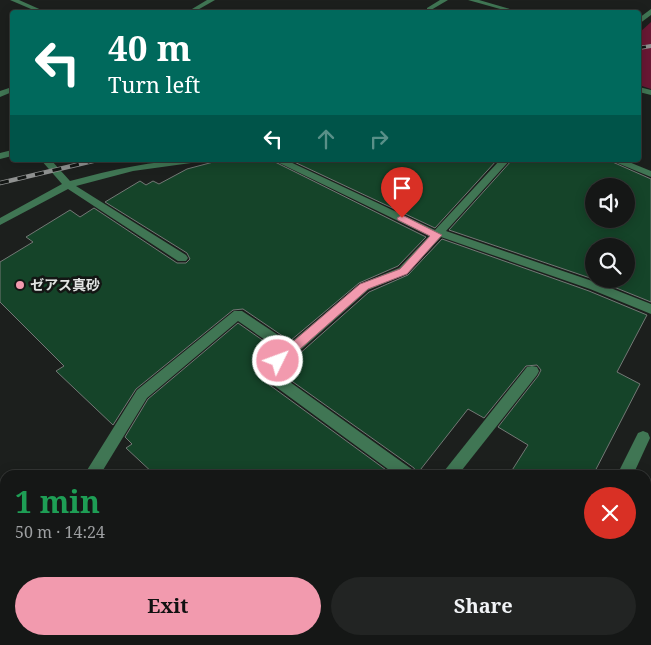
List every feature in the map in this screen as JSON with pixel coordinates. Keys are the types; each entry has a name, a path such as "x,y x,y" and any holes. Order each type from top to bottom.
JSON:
{"street":[{"path":"13,0 37,10"},
{"path":"194,10 212,0"},
{"path":"430,10 446,0"},
{"path":"471,0 509,10"},
{"path":"641,20 651,11"},
{"path":"48,162 68,185 182,258"},
{"path":"0,222 68,185 132,168 176,162"},
{"path":"282,162 438,233 594,286 651,309"},
{"path":"401,470 266,372 364,286 404,271 502,162"},
{"path":"620,162 651,174"},
{"path":"95,470 142,394 238,314 290,350"},
{"path":"453,470 532,371"},
{"path":"627,470 643,438"}],"shaded area":[{"path":"651,22 651,89 641,86 641,31"}],"building":[{"path":"213,162 275,162 426,237 398,266 359,283 290,341 243,309 233,310 136,389 113,425 56,371 64,366 0,302 0,262 33,242 26,237 70,210 80,217 94,208 177,263 186,263 190,259 187,253 105,202 140,181 146,185 153,181 159,184 187,169"},
{"path":"294,162 495,162 435,228"},
{"path":"510,162 613,162 651,179 651,302 616,288 635,288 635,238 585,238 585,276 449,230"},
{"path":"442,239 589,291 647,315 617,372 640,384 596,470 512,470 528,445 498,427 538,376 541,370 537,365 526,366 484,418 468,409 420,470 415,470 279,372 369,292 408,275"},
{"path":"238,323 278,351 259,367 257,373 260,378 386,470 150,470 126,448 132,444 125,437 148,399"}],"railway":[{"path":"641,48 651,46"},
{"path":"0,183 89,162"}],"place":[{"name":"ゼアス真砂","path":"20,285"}],"route":[{"path":"278,361 364,286 404,271 437,235 402,218"}]}
